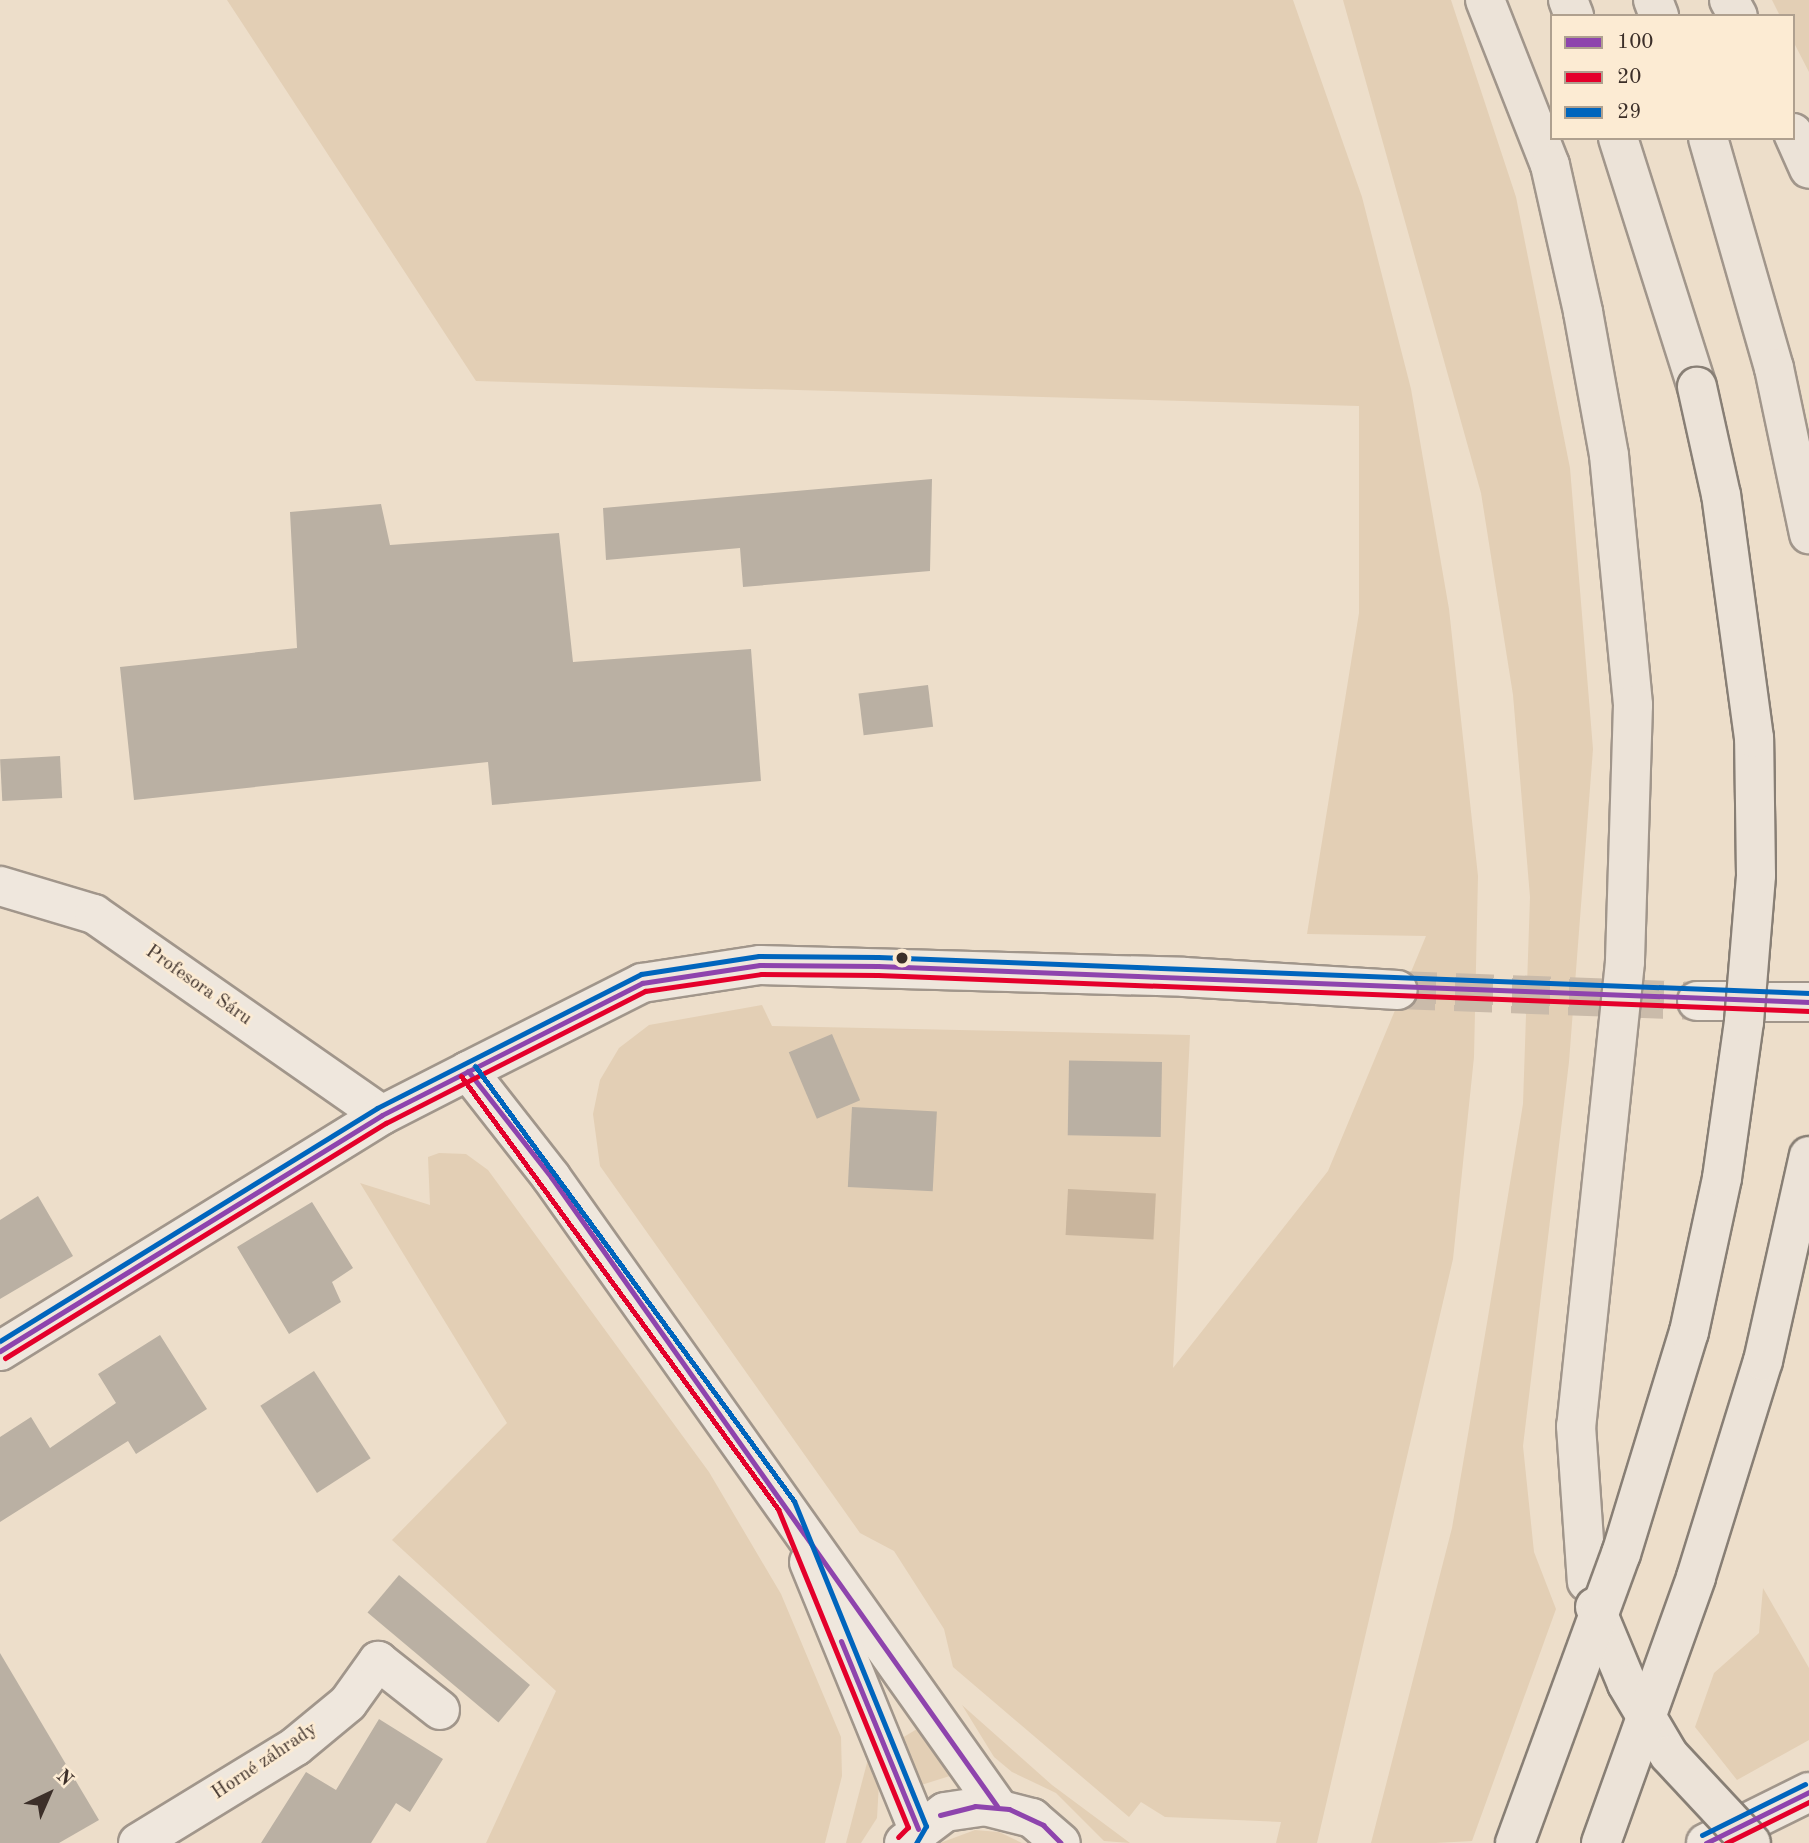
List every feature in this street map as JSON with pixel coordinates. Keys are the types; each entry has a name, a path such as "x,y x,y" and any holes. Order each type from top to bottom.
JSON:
{"highway":[{"path":"1485,0 1550,164 1583,312 1609,455 1633,705 1625,962 1576,1426 1587,1582 1605,1638 1669,1755 1751,1843"},
{"path":"1795,138 1809,169"},
{"path":"1515,1843 1621,1554 1689,1332 1722,1178 1744,1022 1756,875 1754,738 1723,508 1697,387 1619,140"},
{"path":"1709,140 1774,368 1809,534"},
{"path":"1601,1843 1696,1577 1763,1361 1809,1156"}],"street":[{"name":"Profesora Sáru","path":"0,886 94,915 382,1115"},
{"path":"0,1351 382,1115 642,983 760,965 1184,977 1398,990"},
{"path":"1697,1001 1809,1002"},
{"path":"468,1071 786,1505 997,1806"},
{"path":"786,1505 911,1836 954,1810 997,1806 1032,1818 1061,1843"},
{"name":"Horné záhrady","path":"138,1843 296,1746 348,1703 374,1663 440,1710"},
{"path":"1706,1843 1809,1792"}],"shaded area":[{"path":"227,0 1293,0 1362,197 1411,389 1449,609 1478,876 1474,1057 1453,1259 1317,1843 1276,1843 1281,1822 1165,1817 1141,1802 1129,1817 953,1667 944,1629 894,1551 860,1533 600,1166 593,1114 600,1080 619,1048 649,1025 762,1005 772,1026 1190,1035 1173,1368 1328,1171 1426,936 1307,934 1359,613 1359,406 476,381"},
{"path":"1343,0 1451,0 1516,197 1570,468 1593,749 1569,1062 1523,1446 1534,1552 1556,1609 1472,1841 1371,1843 1452,1528 1488,1317 1523,1104 1530,897 1513,695 1481,493"},
{"path":"1772,0 1809,0 1809,72 1795,45 1795,14 1779,14"},
{"path":"439,1153 466,1154 488,1170 709,1472 781,1594 841,1737 842,1776 825,1843 486,1843 556,1691 392,1540 507,1423 360,1183 430,1205 428,1157"},
{"path":"1068,1189 1156,1194 1153,1240 1066,1235"},
{"path":"1763,1588 1809,1668 1809,1740 1737,1780 1695,1727 1714,1673 1759,1633"},
{"path":"962,1705 1052,1785 1130,1843 1104,1841 1056,1793 1012,1772 994,1757"},
{"path":"922,1726 953,1775 918,1786 902,1738"},
{"path":"868,1759 879,1783 877,1818 861,1843 846,1843"},
{"path":"975,1830 999,1832 1022,1843 940,1843"}],"building":[{"path":"932,479 930,571 743,587 740,548 606,560 603,508"},
{"path":"381,504 390,545 559,533 573,662 751,649 761,781 492,805 488,762 134,800 120,667 297,648 290,512"},
{"path":"928,685 933,727 864,735 859,694"},
{"path":"60,756 62,798 2,801 0,759"},
{"path":"832,1034 860,1100 817,1119 789,1052"},
{"path":"1069,1060 1162,1062 1161,1137 1068,1135"},
{"path":"852,1107 937,1111 933,1191 848,1187"},
{"path":"38,1196 73,1256 0,1299 0,1220"},
{"path":"312,1202 353,1268 332,1282 341,1302 289,1334 237,1247"},
{"path":"160,1335 207,1409 136,1454 128,1441 0,1522 0,1437 31,1417 50,1448 116,1403 98,1374"},
{"path":"314,1371 371,1458 317,1493 260,1406"},
{"path":"399,1575 530,1685 498,1722 368,1613"},
{"path":"0,1653 99,1820 59,1843 0,1843"},
{"path":"379,1719 443,1759 410,1812 396,1803 371,1843 261,1843 306,1772 336,1790"}],"tunnel":[{"path":"1398,990 1697,1001"}],"transit line":[{"name":"29","path":"0,1341 377,1108 641,974 759,956 878,957 1809,993"},
{"name":"100","path":"0,1351 382,1115 642,983 760,965 878,966 1809,1002"},
{"name":"20","path":"5,1358 386,1123 645,991 761,974 878,975 1809,1011"},
{"name":"29","path":"475,1066 794,1501 926,1826 916,1843"},
{"name":"100","path":"468,1071 551,1177 997,1806"},
{"name":"20","path":"461,1076 778,1509 908,1827 898,1837"},
{"name":"100","path":"841,1641 918,1829"},
{"name":"29","path":"1702,1835 1805,1784"},
{"name":"100","path":"1706,1843 1809,1792"},
{"name":"20","path":"1726,1843 1809,1802"},
{"name":"100","path":"940,1815 975,1806 1009,1809 1043,1825 1061,1843"}]}
